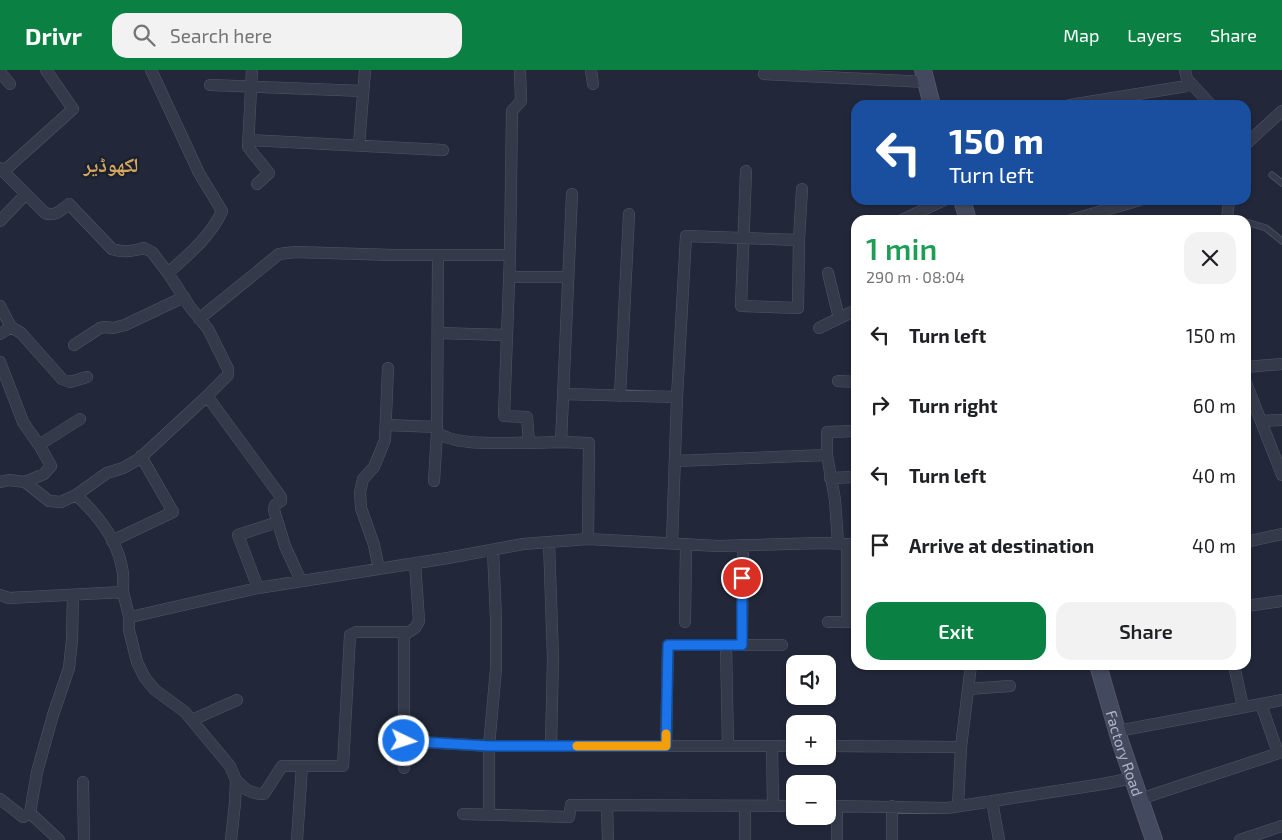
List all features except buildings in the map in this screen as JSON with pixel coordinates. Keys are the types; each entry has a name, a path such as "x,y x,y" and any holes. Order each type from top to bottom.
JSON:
{"main road":[{"path":"925,76 931,100"},
{"name":"Factory Road","path":"1100,670 1154,840"}],"street":[{"path":"25,482 49,501 61,502 76,495 107,473 123,468 141,456 228,375 228,369 208,330 152,252 144,248 119,252 112,249 69,204 57,214 50,214 41,209 2,169 73,109 46,70"},
{"path":"151,70 199,173 222,211 204,238 168,273"},
{"path":"252,70 248,147 270,173 257,184"},
{"path":"359,145 365,70"},
{"path":"520,70 521,101 512,110 510,255 504,416 527,417 529,443"},
{"path":"591,70 593,84"},
{"path":"1185,70 1187,79 1206,100"},
{"path":"0,72 10,84"},
{"path":"764,74 925,76"},
{"path":"210,85 363,91"},
{"path":"1101,100 1193,85"},
{"path":"1251,139 1282,111"},
{"path":"248,140 443,150"},
{"path":"746,171 741,306 798,308 802,188"},
{"path":"2,214 26,194"},
{"path":"561,442 572,194"},
{"path":"912,215 934,205"},
{"path":"1088,215 1123,205"},
{"path":"620,396 630,214"},
{"path":"672,543 677,397 686,236 799,240"},
{"path":"199,319 279,254 295,252 510,255"},
{"path":"434,481 437,430 438,255"},
{"path":"828,273 839,318"},
{"path":"509,277 568,277"},
{"path":"74,345 100,328 113,328 125,325 184,298"},
{"path":"0,306 11,327 22,333 62,379 70,382 87,377"},
{"path":"819,328 851,312"},
{"path":"0,334 11,327"},
{"path":"438,333 507,335"},
{"path":"0,362 23,422 51,466 44,474 25,482 9,480 0,482"},
{"path":"1251,367 1282,364"},
{"path":"379,569 374,544 361,508 360,492 363,479 374,467 385,440 388,368"},
{"path":"838,382 851,382"},
{"path":"563,394 677,397"},
{"path":"1251,395 1282,475"},
{"path":"207,396 281,497 281,501 275,505 274,510 285,546 301,581"},
{"path":"39,445 80,418"},
{"path":"1261,421 1282,420"},
{"path":"386,425 437,430 444,438 464,442 589,443 588,539"},
{"path":"851,431 827,432 830,478 847,544 851,606"},
{"path":"675,461 827,455"},
{"path":"112,541 173,512 141,456"},
{"path":"830,478 851,477"},
{"path":"76,495 91,509 116,546 122,569 123,592 129,616 129,630 137,662 145,678 155,690 185,712 226,760 236,780 246,791 256,794 264,794 282,766 343,766 350,635 356,632 409,632 415,628 418,621 415,563"},
{"path":"258,588 238,535 278,522"},
{"path":"1251,541 1282,534"},
{"path":"129,616 258,588 523,544 588,539 686,544 847,544"},
{"path":"549,542 553,658 551,746"},
{"path":"685,622 686,544"},
{"path":"742,645 743,545"},
{"path":"489,815 489,746 496,661 493,550"},
{"path":"0,595 8,598 123,592"},
{"path":"30,813 37,772 69,668 73,595"},
{"path":"1251,605 1282,601"},
{"path":"828,622 851,622"},
{"path":"404,632 404,768"},
{"path":"666,746 668,645 782,645"},
{"path":"726,645 728,746"},
{"path":"958,806 961,747 970,670"},
{"path":"1235,670 1243,707"},
{"path":"968,689 1010,686"},
{"path":"192,720 237,700"},
{"path":"1118,731 1282,700"},
{"path":"1140,799 1280,753 1262,704"},
{"path":"404,741 489,746 786,746"},
{"path":"772,746 773,806"},
{"path":"836,746 961,747"},
{"path":"298,840 302,766"},
{"path":"836,806 947,808 1133,778"},
{"path":"231,840 236,803 236,780"},
{"path":"83,782 84,840"},
{"path":"0,799 23,816 30,813"},
{"path":"992,801 1000,840"},
{"path":"464,814 569,817 571,805 786,806"},
{"path":"607,805 608,840"},
{"path":"745,806 745,840"},
{"path":"892,806 892,840"},
{"path":"30,813 59,840"},
{"path":"834,825 836,840"},
{"path":"1240,840 1282,826"}],"lane":[{"path":"1272,175 1282,183"},
{"path":"1251,224 1266,228 1282,241"}],"slow traffic":[{"path":"577,746 666,746 666,734"}],"district":[{"name":"لکھوڈیر","path":"111,164"}],"route":[{"path":"404,741 489,746 666,746 668,645 742,645 742,578"}]}
